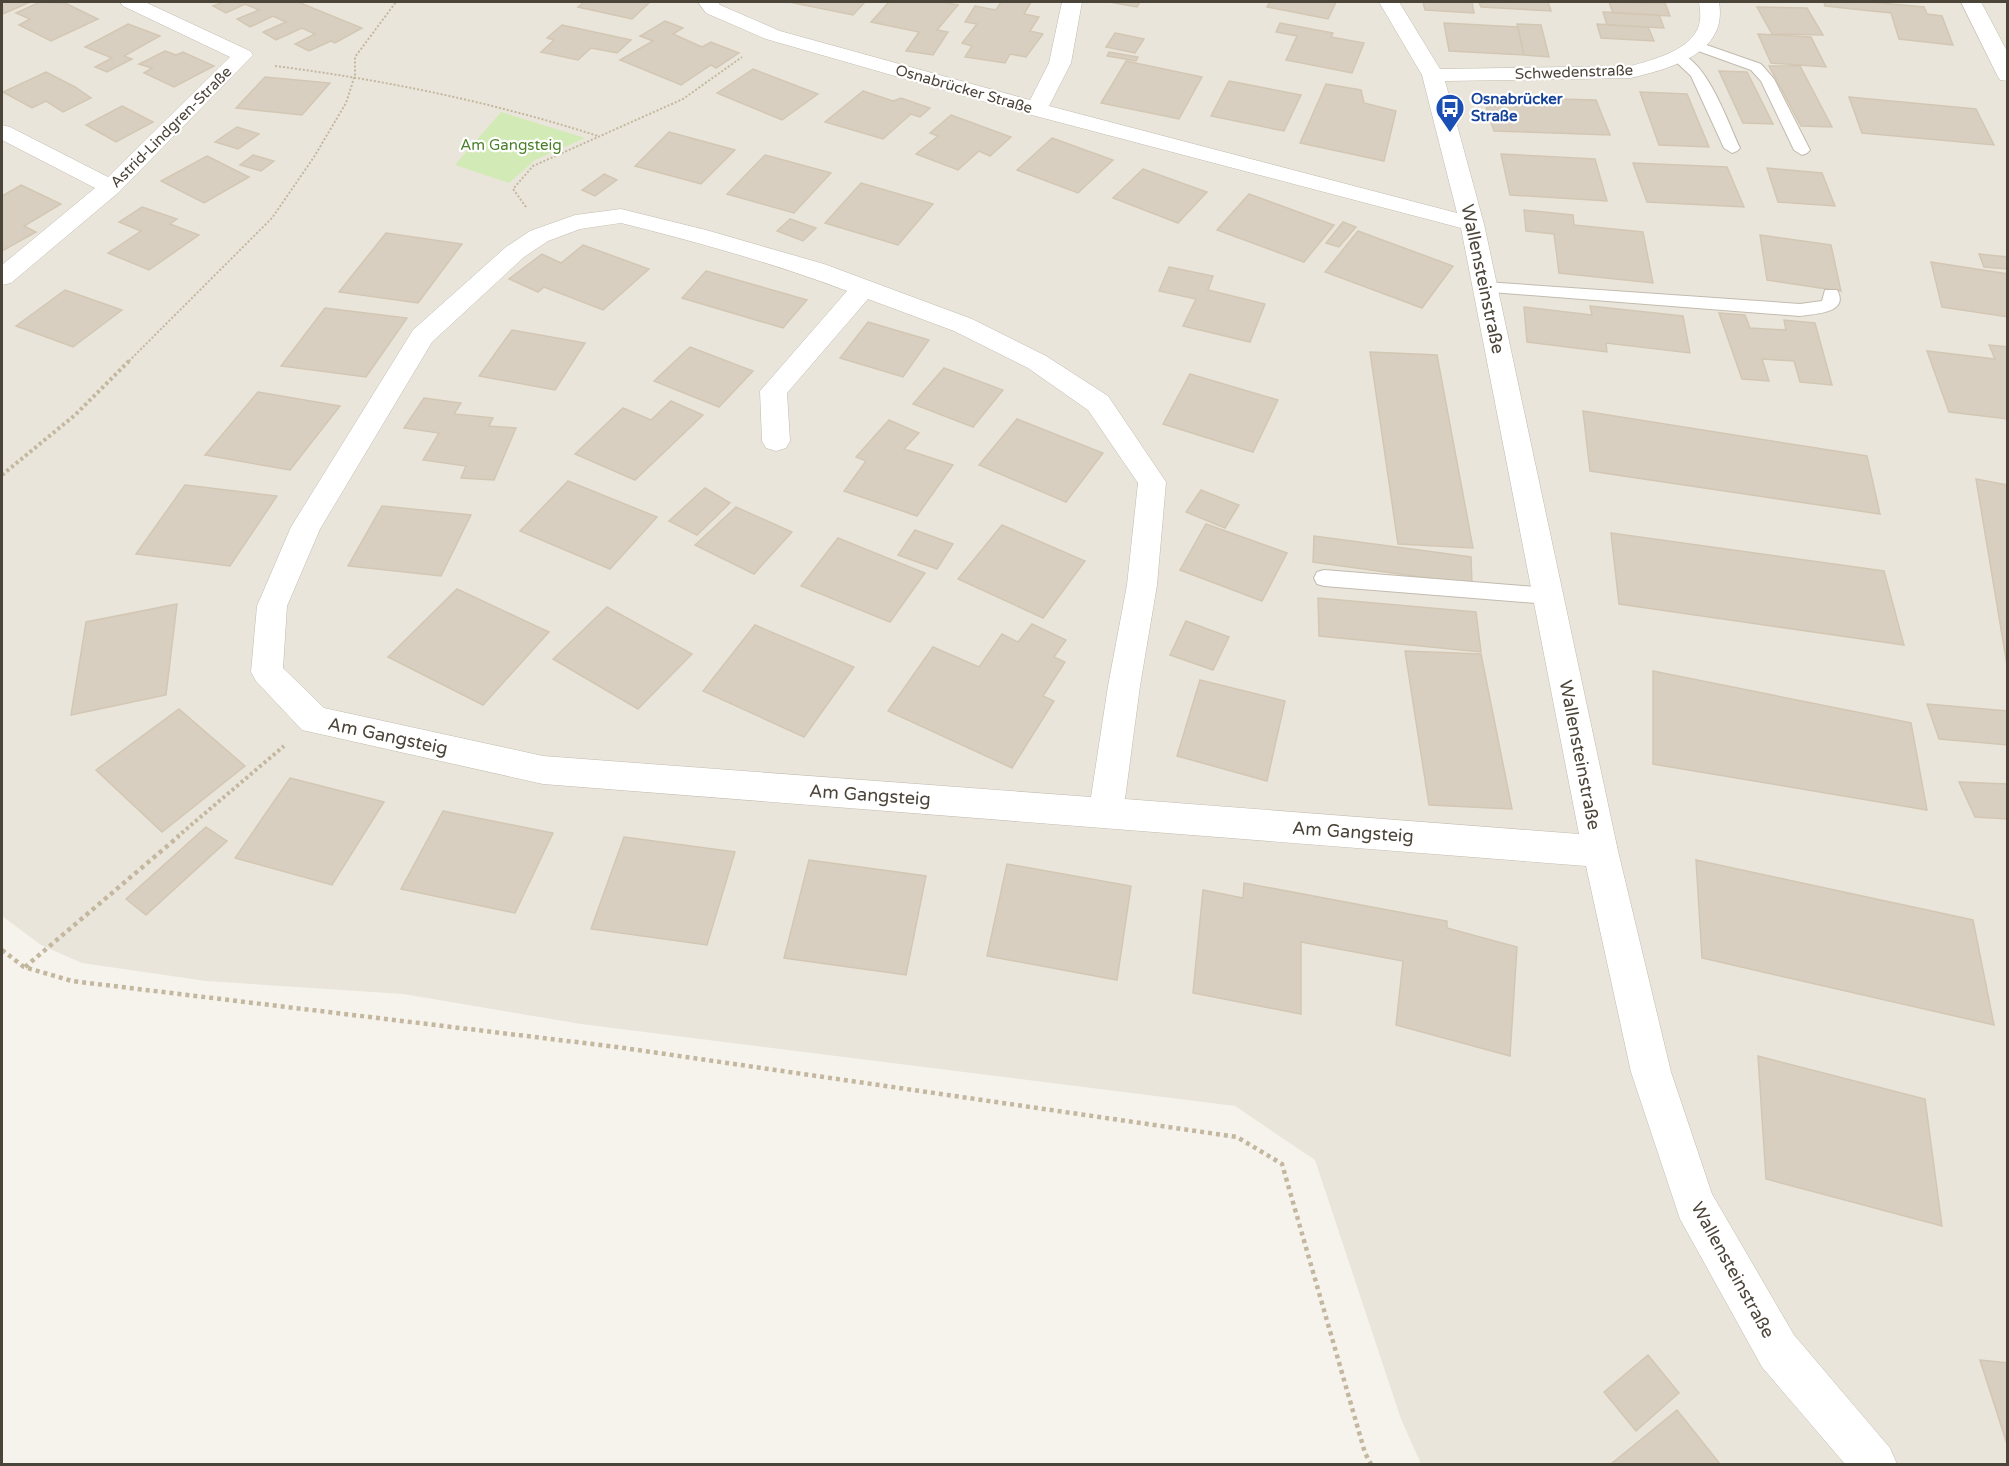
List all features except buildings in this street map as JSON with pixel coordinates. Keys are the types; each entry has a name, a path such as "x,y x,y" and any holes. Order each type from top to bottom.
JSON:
{"street":[{"name":"Astrid-Lindgren-Straße","path":"2,277 111,187 243,55 130,2"},
{"name":"Osnabrücker Straße","path":"708,2 713,9 773,35 1036,109 1472,224"},
{"path":"1036,109 1060,63 1072,2"},
{"name":"Wallensteinstraße","path":"1389,2 1433,75 1472,224 1600,851 1651,1072 1695,1204 1778,1351 1874,1464"},
{"path":"1686,51 1705,34 1713,13 1710,2"},
{"path":"1971,2 2007,75"},
{"name":"Schwedenstraße","path":"1433,75 1631,72 1663,64 1686,51"},
{"path":"2,132 111,187"},
{"name":"Am Gangsteig","path":"1106,812 1124,686 1142,585 1152,482 1098,403 1037,362 963,325 815,270 697,235 621,216 575,222 539,236 515,252 422,336 306,527 272,606 267,672 314,720 543,770 1600,851"},
{"path":"776,441 773,391 863,288"}],"lane":[{"path":"1686,51 1732,148"},
{"path":"1686,51 1756,67 1767,79 1802,150"},
{"path":"1485,287 1800,310 1820,308 1831,304 1831,294"},
{"path":"1324,578 1548,596"}],"path":[{"path":"2,475 75,415 272,218 314,157 340,112 355,75 355,57 396,2"},
{"path":"539,236 534,234 526,208 513,189 533,166 683,99 773,35"},
{"path":"243,55 270,66 355,75 534,114 598,136"},
{"path":"24,967 314,720"},
{"path":"2,950 24,967 72,981 617,1047 1237,1137 1282,1164 1365,1453 1371,1464"}],"shaded area":[{"path":"2,2 2007,2 2007,1464 1421,1464 1401,1419 1315,1160 1235,1106 581,1024 403,994 206,981 82,963 41,945 2,916"}],"green space":[{"name":"Am Gangsteig","path":"501,112 585,138 535,160 509,183 455,165"}],"place":[{"name":"Osnabrücker Straße","path":"1450,134"}]}
